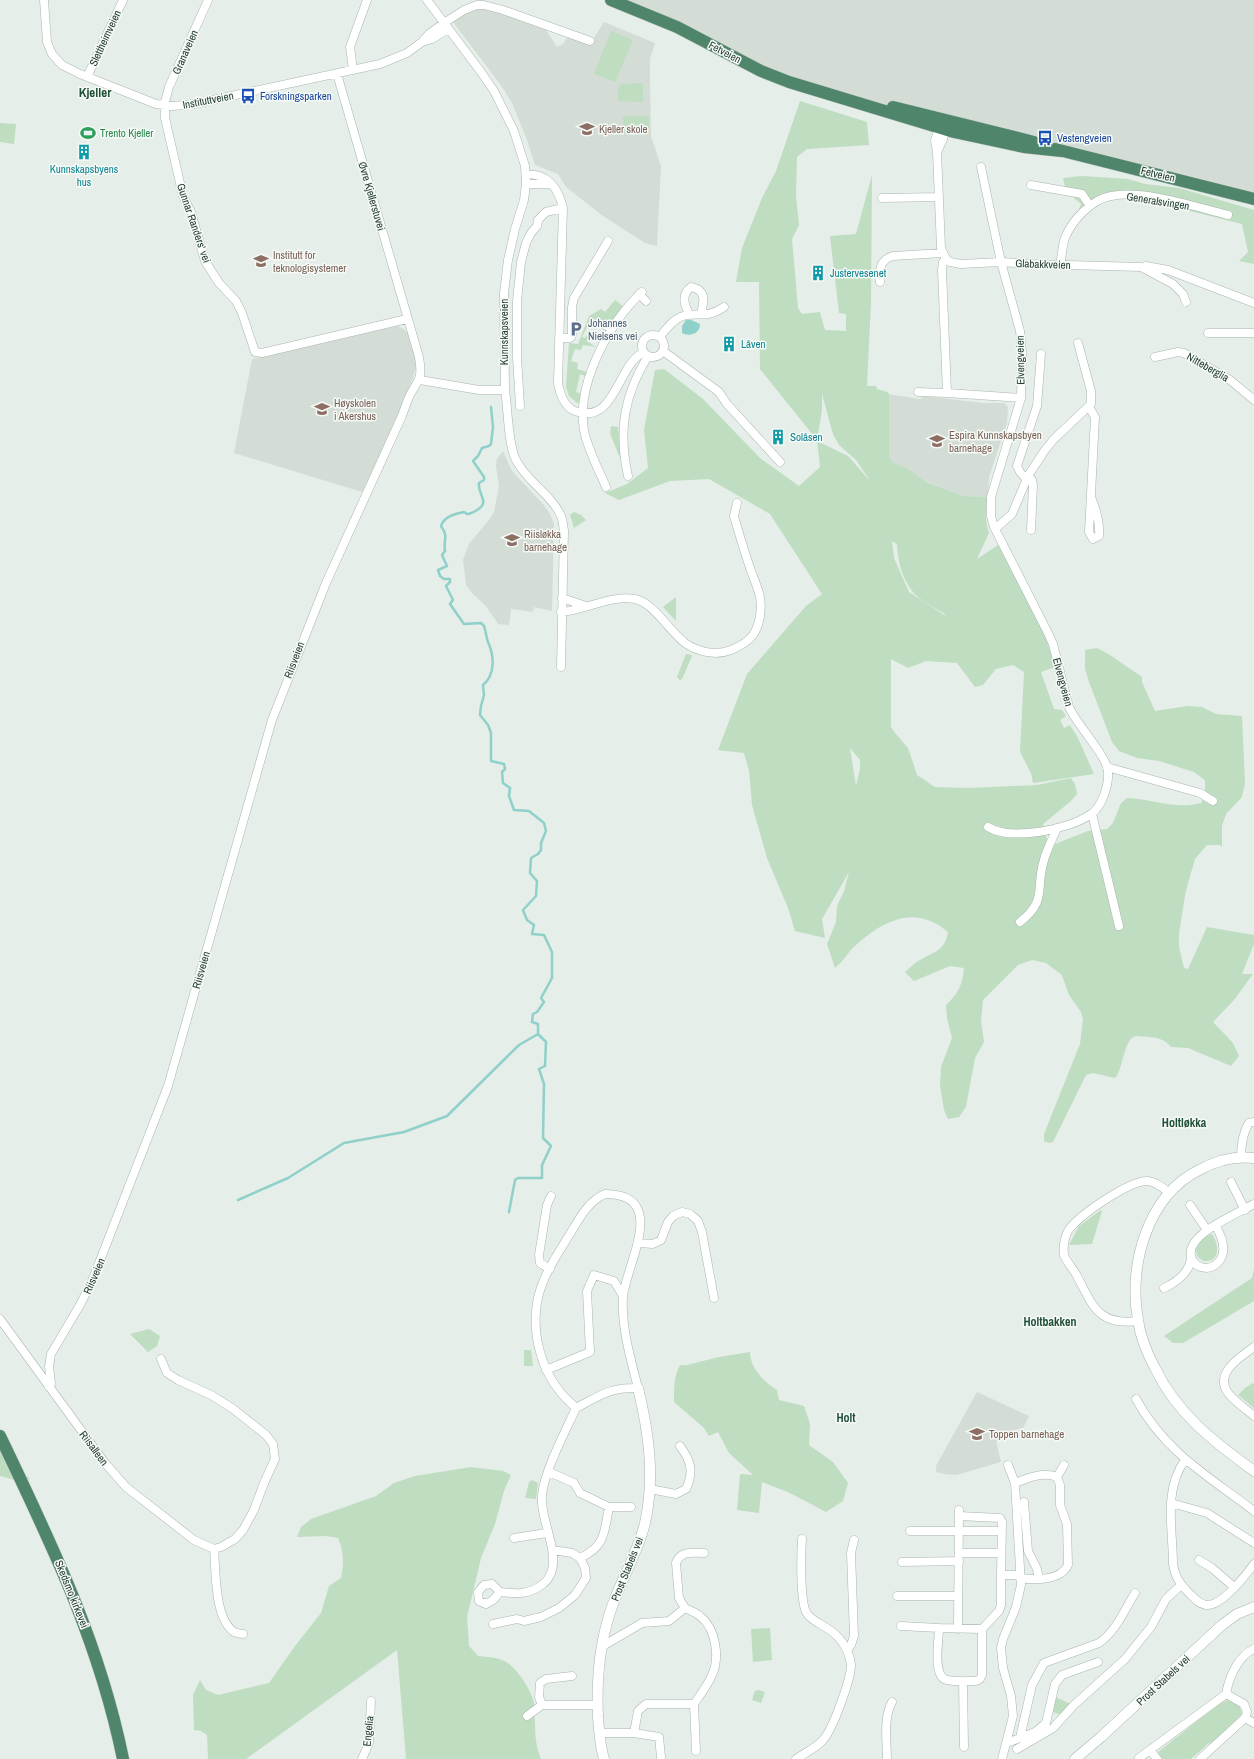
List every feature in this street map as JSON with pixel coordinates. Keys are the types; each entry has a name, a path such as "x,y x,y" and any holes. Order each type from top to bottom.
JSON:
{"highway":[{"name":"Fetveien","path":"611,0 677,27 769,74 789,82 943,126 1036,142 1062,151 1254,199"},
{"name":"Skedsmo kirkevei","path":"0,1436 59,1560 82,1617 105,1683 123,1759"}],"street":[{"name":"Instituttveien","path":"44,0 45,36 50,50 62,65 142,100 165,106 194,104 337,74 390,61 407,53 422,42 429,34 446,26"},
{"name":"Slettheimveien","path":"87,77 123,0"},
{"name":"Granaveien","path":"165,106 169,87 208,0"},
{"path":"353,70 350,47 367,0"},
{"name":"Kunnskapsveien","path":"427,0 481,72 503,108 521,148 526,174 526,184 524,200 510,252 504,293 505,390 511,442 515,459 525,474 553,503 561,517 564,531 561,612 561,667"},
{"path":"446,26 470,7 484,5 515,14 590,41"},
{"name":"Øvre Kjellerstuvei","path":"337,74 408,319"},
{"name":"Gunnar Randers' vei","path":"165,106 165,118 183,196 191,212 205,261 219,283 236,301 255,352 262,353 408,319"},
{"path":"943,126 935,141 944,256 942,270 947,393"},
{"name":"Elvengveien","path":"981,167 1001,262 1020,330 1022,353 1021,398 991,497 991,516 995,529 1048,631 1073,717 1107,766"},
{"path":"526,174 543,177 551,184 557,190 563,208 558,383 560,394 571,408 582,412 597,410 607,404 632,361 639,354 646,354 656,357 663,351 664,343 660,337 651,335 645,338 642,345 646,354 628,397 623,434 628,476"},
{"path":"526,184 551,184"},
{"path":"1031,185 1082,194 1090,206"},
{"name":"Generalsvingen","path":"1060,264 1063,246 1068,231 1079,216 1099,200 1110,196 1129,195 1169,201 1228,215"},
{"path":"882,198 939,196"},
{"path":"520,406 517,357 517,301 521,262 526,243 531,233 537,226 538,220 546,212 563,208"},
{"path":"559,338 570,338 572,335 572,306 574,298 608,241"},
{"path":"880,282 880,267 883,261 887,258 894,256 944,256"},
{"name":"Glabakkveien","path":"944,256 950,262 961,264 1001,262 1141,266 1168,270 1254,303"},
{"name":"Glabakkveien","path":"1141,266 1173,284 1183,294 1186,302"},
{"path":"689,314 684,303 684,298 685,293 690,287 702,292 703,303 701,314"},
{"path":"606,487 586,436 582,412 587,384 612,329 641,293 646,301"},
{"path":"660,337 675,319 689,314 716,312 724,307"},
{"path":"408,319 421,367 420,380 479,390 505,390"},
{"path":"603,324 612,329"},
{"path":"1208,334 1254,333"},
{"path":"995,529 1012,514 1027,478 1039,457 1054,439 1089,407 1092,401 1091,391 1078,343"},
{"path":"663,351 719,392 727,404 780,462"},
{"name":"Nitteberglia","path":"1155,357 1178,352 1184,353 1230,380 1254,400"},
{"name":"Elvengveien","path":"1031,530 1032,480 1020,472 1017,466 1037,406 1041,354"},
{"name":"Riisveien","path":"49,1387 51,1384 49,1367 51,1354 80,1305 94,1276 168,1086 272,720 305,633 342,547 409,398 420,380"},
{"path":"918,392 1021,398"},
{"path":"1089,407 1095,418 1091,497"},
{"path":"561,612 577,610 586,606 622,599 636,600 644,602 684,642 700,651 722,652 740,646 753,635 760,616 760,598 734,516 737,503"},
{"path":"562,598 586,606"},
{"path":"988,827 994,831 1023,833 1057,828 1078,821 1092,814 1100,803 1103,795 1108,778 1107,766 1200,793 1213,801"},
{"path":"1092,814 1119,926"},
{"path":"1020,922 1030,914 1038,902 1041,893 1044,861 1057,828"},
{"path":"1241,1158 1245,1130 1248,1123 1254,1122"},
{"path":"1254,1158 1241,1158 1216,1162 1191,1174 1169,1193 1160,1205 1151,1222 1139,1259 1136,1292 1138,1320 1152,1364 1176,1402 1204,1433 1254,1471"},
{"path":"1138,1320 1127,1322 1114,1321 1105,1317 1096,1310 1064,1255 1063,1246 1065,1237 1069,1230 1089,1210 1129,1186 1147,1181 1160,1186 1169,1193"},
{"path":"1231,1182 1245,1210"},
{"name":"Prost Stabels vei","path":"576,1408 561,1392 546,1370 540,1353 536,1328 537,1303 550,1269 585,1210 597,1198 605,1194 624,1196 632,1202 639,1212 642,1222 638,1243 623,1296 625,1327 649,1442 652,1476 643,1531 636,1552 616,1596 605,1625 601,1648 598,1670 598,1704 604,1759"},
{"path":"550,1269 540,1263 539,1255 547,1205 551,1196"},
{"path":"1164,1288 1177,1282 1189,1266 1192,1245 1195,1239 1207,1230 1254,1204"},
{"path":"1190,1205 1207,1230"},
{"path":"638,1243 653,1244 661,1240 668,1222 673,1216 682,1212 690,1214 698,1221 702,1232 714,1298"},
{"path":"1191,1257 1194,1262 1201,1267 1209,1267 1219,1262 1224,1252 1224,1246 1216,1226"},
{"path":"546,1370 590,1352 587,1291 594,1275 614,1281 623,1296"},
{"name":"Riisalleen","path":"0,1319 105,1463 126,1487 194,1540 214,1549"},
{"path":"1254,1347 1229,1368 1225,1381 1228,1392 1254,1416"},
{"path":"161,1359 167,1373 178,1380 211,1395 232,1408 266,1435 273,1444 274,1459 254,1510 243,1530 235,1539 214,1549 221,1613 223,1618 235,1632 243,1634"},
{"path":"500,1592 525,1594 537,1589 546,1582 551,1573 554,1563 553,1550 542,1511 542,1495 548,1472 576,1408 608,1391 624,1388 638,1388"},
{"path":"1136,1399 1144,1414 1164,1440 1185,1460 1254,1511"},
{"path":"650,1489 676,1494 686,1489 692,1472 686,1454 680,1446"},
{"path":"1185,1460 1179,1470 1171,1495 1174,1573 1181,1585 1197,1601 1206,1605 1216,1603 1246,1576 1254,1564"},
{"path":"1002,1759 1011,1725 1012,1706 1003,1668 1001,1648 1003,1639 1016,1608 1020,1577 1015,1482 1008,1465"},
{"path":"1001,1575 1039,1579 1056,1576 1065,1570 1068,1565 1067,1524 1060,1505 1059,1483 1057,1477 1064,1465"},
{"path":"548,1472 574,1483 580,1493 609,1507 632,1507"},
{"path":"1015,1482 1035,1476 1053,1475 1057,1477"},
{"path":"1024,1502 1028,1551 1038,1572 1039,1579"},
{"path":"1171,1503 1207,1513 1254,1543"},
{"path":"580,1558 591,1553 602,1539 609,1507"},
{"path":"939,1628 937,1663 941,1677 947,1680 976,1681 980,1679 982,1675 982,1629 999,1611 1001,1605 1002,1531 1000,1518 959,1513 958,1628"},
{"path":"910,1531 1002,1531"},
{"path":"514,1538 547,1533"},
{"path":"796,1759 817,1746 830,1730 850,1675 850,1660 847,1650 833,1632 811,1618 805,1611 802,1575 802,1539"},
{"path":"847,1650 851,1646 854,1636 851,1559 854,1540"},
{"path":"493,1624 517,1619 524,1621 535,1618 559,1608 575,1596 586,1578 585,1568 580,1558 572,1552 553,1550"},
{"path":"696,1751 694,1704 713,1674 716,1654 712,1632 707,1624 702,1617 685,1608 679,1598 676,1562 678,1558 690,1552 704,1553"},
{"path":"902,1562 1001,1553"},
{"path":"1199,1560 1212,1568 1234,1587"},
{"path":"1017,1750 1049,1731 1074,1705 1125,1660 1151,1627 1166,1599 1181,1585"},
{"path":"1020,1738 1032,1684 1044,1663 1094,1645 1105,1639 1117,1625 1135,1593"},
{"path":"897,1596 958,1596"},
{"name":"Prost Stabels vei","path":"1075,1759 1101,1737 1222,1625 1236,1614 1254,1606"},
{"path":"601,1648 642,1624 669,1621 685,1608"},
{"path":"901,1626 982,1629"},
{"path":"1139,1758 1226,1694 1228,1684 1239,1662 1244,1655 1254,1649"},
{"path":"1006,1743 1020,1738 1046,1723 1053,1693 1059,1678 1065,1672 1098,1662"},
{"path":"542,1705 539,1697 540,1683 546,1679 572,1676"},
{"path":"964,1680 964,1747"},
{"path":"1200,1759 1245,1718 1247,1712 1244,1704 1226,1694"},
{"name":"Engelia","path":"362,1759 369,1743 371,1701"},
{"path":"888,1759 886,1729 889,1707 892,1702"},
{"path":"528,1716 542,1705 598,1704"},
{"path":"634,1733 638,1710 646,1704 694,1704"},
{"path":"1049,1714 1061,1719"},
{"path":"1245,1718 1254,1724"},
{"path":"600,1733 634,1733 659,1737 660,1757"},
{"path":"1150,1750 1157,1759"}],"shaded area":[{"path":"618,0 1254,0 1254,197 1015,139 829,91 758,69"},
{"name":"Kjeller skole","path":"472,9 488,10 544,27 557,47 563,44 566,39 570,37 590,44 604,22 655,43 650,59 650,83 651,136 661,166 657,246 645,243 603,216 566,187 558,174 535,165 512,103 500,84 453,22"},
{"name":"Høyskolen i Akershus","path":"398,326 405,330 409,336 417,362 416,368 404,403 362,492 234,453 252,359"},
{"name":"Espira Kunnskapsbyen barnehage","path":"869,391 920,399 924,396 983,403 1004,403 1008,407 1007,423 989,477 988,497 964,496 883,464"},
{"name":"Riisløkka barnehage","path":"503,451 512,471 542,503 549,512 554,524 552,611 534,607 533,612 511,609 509,625 498,624 485,605 466,585 463,560 469,544 494,512 499,486 496,466 497,459"},
{"name":"Toppen barnehage","path":"977,1392 1029,1416 1023,1428 1000,1434 1002,1439 996,1441 1001,1462 956,1475 936,1472 936,1466"}],"green space":[{"path":"611,31 633,40 615,82 594,74"},
{"path":"643,83 643,102 618,101 618,88 621,84"},
{"path":"800,101 867,122 869,145 807,149 797,157 796,196 799,225 792,239 798,308 802,314 820,312 825,330 846,331 846,314 839,313 830,236 856,234 872,175 871,301 867,386 876,386 877,389 889,394 889,457 892,462 908,469 926,482 964,496 988,497 986,515 989,533 977,559 998,545 1043,628 1055,667 1041,672 1054,709 1062,710 1066,716 1060,720 1064,728 1070,725 1078,738 1094,774 1033,783 1031,773 1020,752 1024,672 1013,665 996,669 983,685 975,687 957,663 926,661 908,668 891,659 891,727 908,748 917,775 935,787 969,788 1037,785 1071,778 1075,784 1077,794 1071,801 1043,824 1047,840 1055,844 1088,831 1107,829 1113,823 1121,803 1127,798 1173,805 1192,805 1201,803 1205,796 1205,780 1194,772 1159,761 1137,758 1119,751 1112,742 1085,669 1085,650 1097,648 1142,677 1142,682 1155,711 1188,706 1202,707 1216,714 1242,716 1245,783 1242,797 1226,814 1222,826 1222,847 1220,845 1207,845 1195,859 1186,890 1179,933 1179,947 1184,968 1188,969 1207,927 1254,935 1254,944 1242,974 1253,974 1234,1000 1213,1022 1233,1043 1239,1056 1231,1066 1188,1048 1171,1047 1159,1038 1136,1036 1128,1042 1120,1068 1115,1078 1093,1073 1086,1075 1053,1142 1050,1143 1044,1141 1044,1134 1080,1044 1083,1019 1081,1012 1069,995 1062,975 1046,963 1032,960 1018,965 983,1000 981,1021 984,1042 975,1058 966,1107 959,1117 948,1119 944,1110 940,1085 941,1067 952,1038 947,1018 946,1005 954,997 959,988 964,968 950,966 914,981 905,972 916,963 942,947 947,938 948,932 936,923 924,919 912,917 900,919 878,928 867,936 853,948 835,968 827,944 836,922 837,906 844,891 849,872 822,919 825,938 795,931 788,908 767,858 752,805 749,770 744,753 718,750 747,674 806,606 822,594 770,514 709,479 670,481 619,500 605,493 627,484 648,468 644,430 655,370 664,369 703,399 760,458 799,486 820,467 817,441 817,440 760,369 759,282 736,282 742,248 762,198 776,171","holes":["822,394 833,434 839,445 856,460 871,482 848,456 817,441 822,410","892,541 897,544 900,566 909,586 919,598 946,616 909,592 894,558","850,748 860,760 860,769 856,786"]},
{"path":"623,116 649,116 649,131 623,132"},
{"path":"0,123 16,124 14,144 0,142"},
{"path":"1082,176 1128,179 1145,184 1179,188 1254,210 1254,264 1239,261 1248,252 1242,224 1138,198 1093,200 1076,218 1081,204 1066,191 1063,178"},
{"path":"615,300 624,307 612,322 609,324 599,319 596,323 590,321 582,337 585,338 587,335 590,336 587,341 596,347 583,345 581,350 575,349 571,361 578,363 577,369 587,372 585,376 580,374 576,392 582,394 581,402 577,403 569,396 566,387 569,343 578,344 589,316 601,309 605,312"},
{"path":"611,426 618,427 621,453 619,456 610,433"},
{"path":"574,512 581,515 586,520 574,528 570,515"},
{"path":"676,597 676,621 663,607"},
{"path":"686,654 692,656 682,679 680,680 677,677"},
{"path":"1101,1210 1102,1211 1092,1244 1069,1245 1079,1226"},
{"path":"1212,1234 1217,1247 1216,1256 1209,1261 1203,1261 1197,1256 1196,1249 1203,1238"},
{"path":"1254,1269 1254,1301 1183,1343 1173,1343 1164,1336 1252,1278"},
{"path":"149,1329 160,1336 157,1346 148,1352 130,1334"},
{"path":"524,1350 531,1350 533,1366 524,1366"},
{"path":"750,1352 752,1364 755,1369 767,1383 777,1390 779,1400 804,1406 810,1424 809,1445 833,1462 848,1483 843,1501 826,1512 790,1493 762,1482 759,1513 737,1510 740,1474 753,1475 729,1453 718,1432 709,1436 704,1428 674,1402 675,1378 680,1365 687,1365 719,1357"},
{"path":"1253,1383 1254,1384 1254,1408 1238,1395"},
{"path":"0,1443 24,1474 30,1479 15,1480 0,1476"},
{"path":"471,1467 503,1471 511,1475 504,1491 495,1524 481,1558 467,1617 469,1646 478,1656 496,1658 507,1662 517,1672 527,1686 534,1704 536,1739 538,1753 541,1759 406,1759 397,1650 246,1759 208,1759 207,1735 201,1731 194,1730 193,1695 200,1680 206,1690 218,1695 269,1683 321,1613 329,1586 341,1578 343,1558 338,1538 326,1536 297,1537 301,1527 311,1519 376,1496 394,1483 415,1476"},
{"path":"532,1480 538,1483 536,1499 525,1498 529,1482"},
{"path":"770,1628 772,1660 753,1662 751,1629"},
{"path":"759,1690 765,1692 761,1703 752,1700 755,1691"},
{"path":"1055,1697 1071,1704 1063,1714 1053,1712"},
{"path":"1228,1700 1239,1704 1242,1714 1211,1746 1209,1743 1191,1759 1162,1759 1158,1752 1220,1703"}],"water":[{"path":"686,320 691,320 700,324 700,327 694,334 688,335 682,333 682,326"}],"waterway":[{"path":"491,407 493,427 491,444 482,448 478,456 473,461 484,477 484,480 479,483 483,504 470,514 464,512 454,515 447,518 442,523 441,526 445,533 445,551 442,555 447,566 438,570 440,576 444,579 450,579 450,582 446,586 453,600 450,604 464,624 481,623 484,626 492,653 492,670 487,681 483,685 484,695 480,715 488,725 491,733 491,761 504,764 505,769 502,772 503,783 510,788 509,796 514,810 529,811 544,823 546,831 541,843 541,850 538,854 531,858 530,873 537,881 536,896 523,910 527,920 534,925 532,934 544,935 552,952 552,978 541,998 544,1002 537,1012 533,1014 532,1022 538,1024 538,1034 546,1042 545,1066 539,1069 544,1084 543,1138 551,1146 542,1165 542,1178 518,1178 515,1180 509,1212"},
{"path":"238,1200 288,1178 344,1143 404,1132 447,1116 519,1045 538,1034"}],"place":[{"name":"Forskningsparken","path":"248,96"},
{"name":"Kjeller skole","path":"587,129"},
{"name":"Trento Kjeller","path":"88,133"},
{"name":"Vestengveien","path":"1045,138"},
{"name":"Kunnskapsbyens hus","path":"84,152"},
{"name":"Institutt for teknologisystemer","path":"261,261"},
{"name":"Justervesenet","path":"818,273"},
{"name":"Johannes Nielsens vei","path":"576,329"},
{"name":"Låven","path":"729,344"},
{"name":"Høyskolen i Akershus","path":"322,409"},
{"name":"Solåsen","path":"778,437"},
{"name":"Espira Kunnskapsbyen barnehage","path":"937,441"},
{"name":"Riisløkka barnehage","path":"512,540"},
{"name":"Toppen barnehage","path":"977,1434"}],"district":[{"name":"Kjeller","path":"95,92"},
{"name":"Holtløkka","path":"1184,1123"},
{"name":"Holtbakken","path":"1050,1322"},
{"name":"Holt","path":"846,1418"}]}
